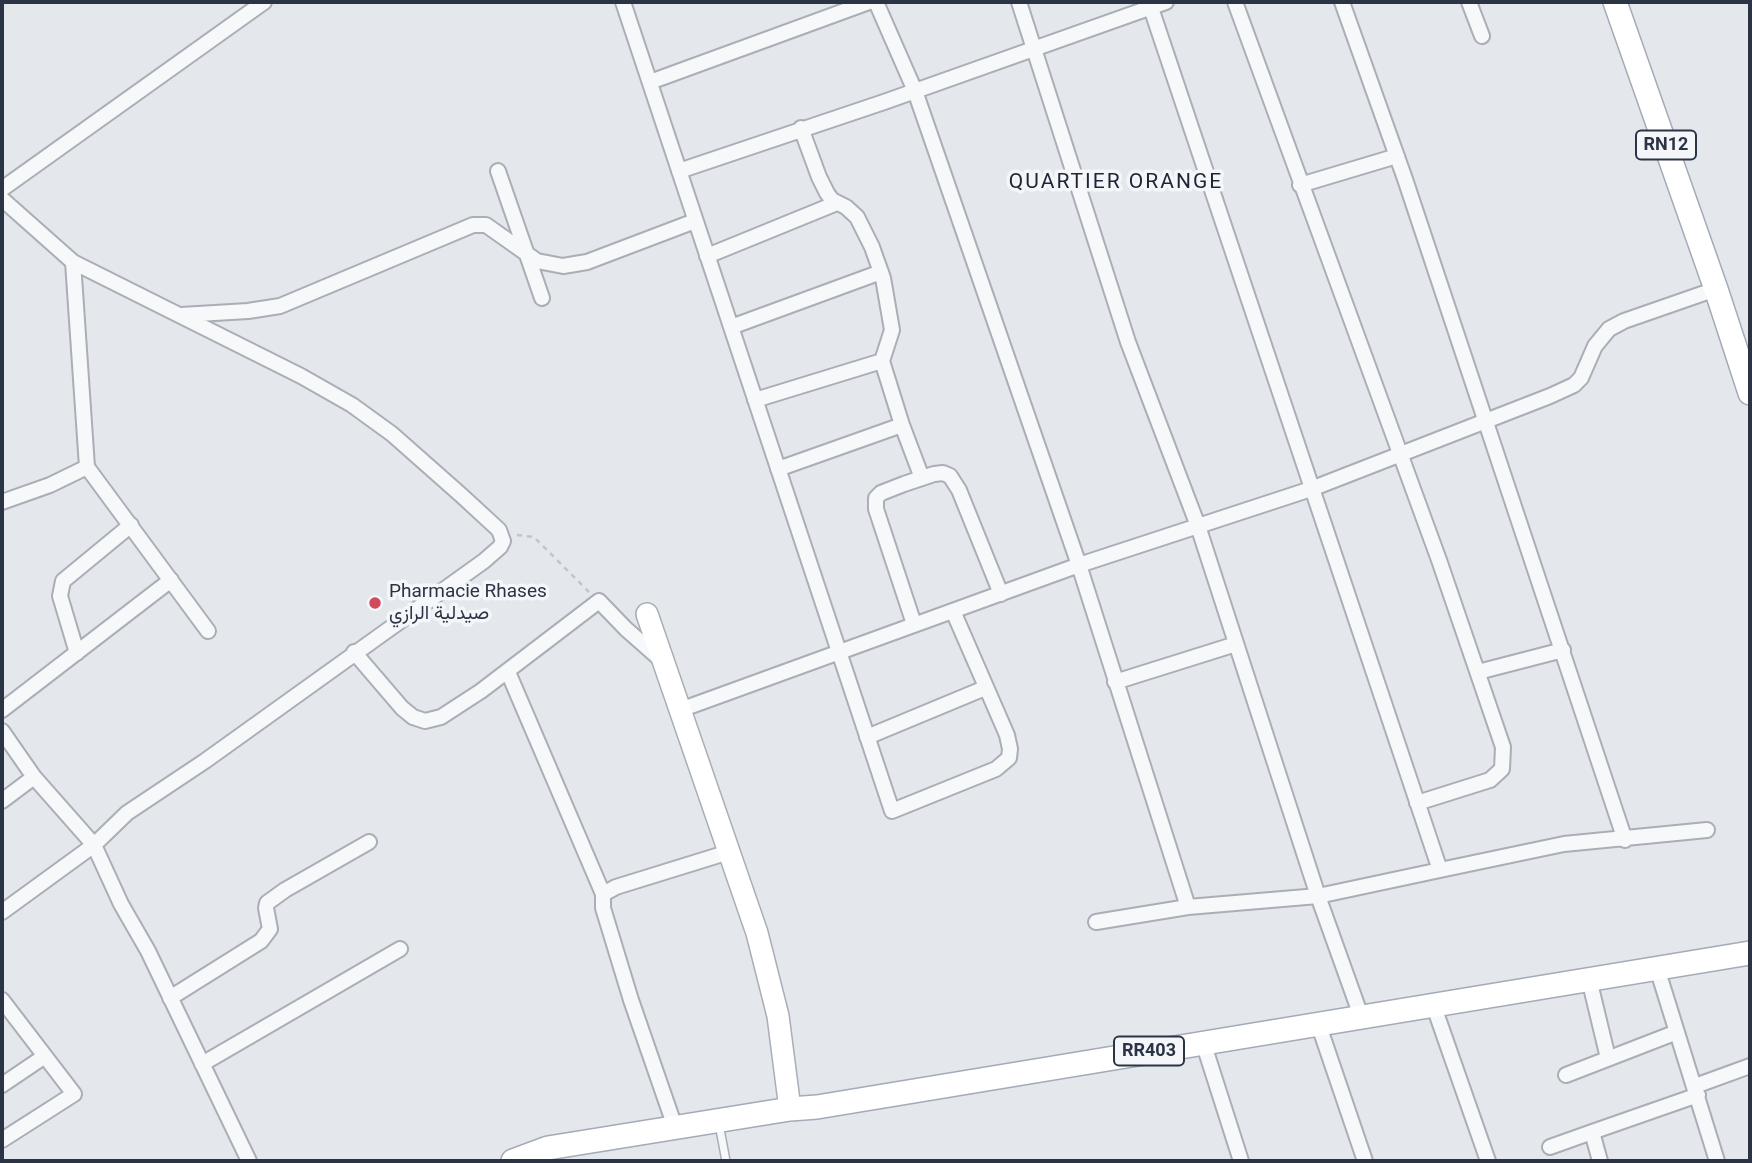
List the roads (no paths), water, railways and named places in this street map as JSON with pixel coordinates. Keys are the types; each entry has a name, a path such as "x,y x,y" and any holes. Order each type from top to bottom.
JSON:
{"main road":[{"name":"RN12","path":"1615,2 1749,387"},
{"name":"RR403","path":"513,1161 675,1127 817,1107 1750,953"},
{"name":"RR403","path":"525,1161 564,1151"}],"street":[{"path":"2,189 264,2"},
{"path":"623,2 892,811 996,769 1009,758 1007,736 953,611"},
{"path":"650,82 869,2"},
{"path":"876,2 915,91 1079,565 1188,907"},
{"path":"1019,2 1128,342 1198,526 1318,896 1361,1016"},
{"path":"679,171 915,91 1150,5 1166,2"},
{"path":"1235,2 1401,455 1503,747 1502,769 1490,780 1417,803"},
{"path":"1342,2 1397,156 1625,840"},
{"path":"1469,2 1482,36"},
{"path":"1150,5 1440,870"},
{"path":"801,128 827,193 857,217 881,272 892,330 883,361 902,425 922,478"},
{"path":"1300,185 1397,156"},
{"path":"498,172 542,298"},
{"path":"2,199 74,262 352,405 392,434 461,495 502,536 500,547 484,561 205,761 127,813 94,845 2,912"},
{"path":"707,256 837,202"},
{"path":"180,316 280,306 473,225 486,225 526,254 549,265 563,266 587,262 695,221"},
{"path":"74,262 87,467 208,631"},
{"path":"731,327 881,272"},
{"path":"680,710 1079,565 1311,489 1486,422 1574,385 1586,371 1595,346 1609,329 1624,321 1716,289"},
{"path":"755,400 883,361"},
{"path":"778,469 902,425"},
{"path":"2,502 50,485 87,467"},
{"path":"914,624 875,502 881,493 922,478 943,473 950,475 959,490 1001,594"},
{"path":"78,653 60,596 63,581 131,525"},
{"path":"2,710 171,580"},
{"path":"354,652 402,708 425,721 441,717 508,673 599,601 663,662"},
{"path":"647,614 757,933 778,1016 790,1109"},
{"path":"1115,682 1236,644"},
{"path":"1478,672 1563,650"},
{"path":"508,673 603,894 603,908 631,1000 675,1127"},
{"path":"867,737 985,688"},
{"path":"2,731 34,777 94,845 249,1161"},
{"path":"2,801 34,777"},
{"path":"1096,922 1188,907 1318,896 1564,844 1707,830"},
{"path":"170,999 261,942 270,929 267,903 369,842"},
{"path":"603,894 617,887 729,852"},
{"path":"202,1064 400,949"},
{"path":"1657,968 1717,1161"},
{"path":"1589,979 1608,1058"},
{"path":"2,1000 74,1094 2,1140"},
{"path":"1433,1004 1488,1161"},
{"path":"1318,1023 1365,1161"},
{"path":"1566,1075 1677,1032"},
{"path":"1203,1042 1241,1161"},
{"path":"2,1085 45,1056"},
{"path":"1550,1147 1696,1091 1750,1066"},
{"path":"1591,1132 1600,1161"}],"lane":[{"path":"718,1120 726,1161"}],"place":[{"name":"Pharmacie Rhases صيدلية الرازي","path":"375,603"}],"district":[{"name":"QUARTIER ORANGE","path":"1116,183"}]}
